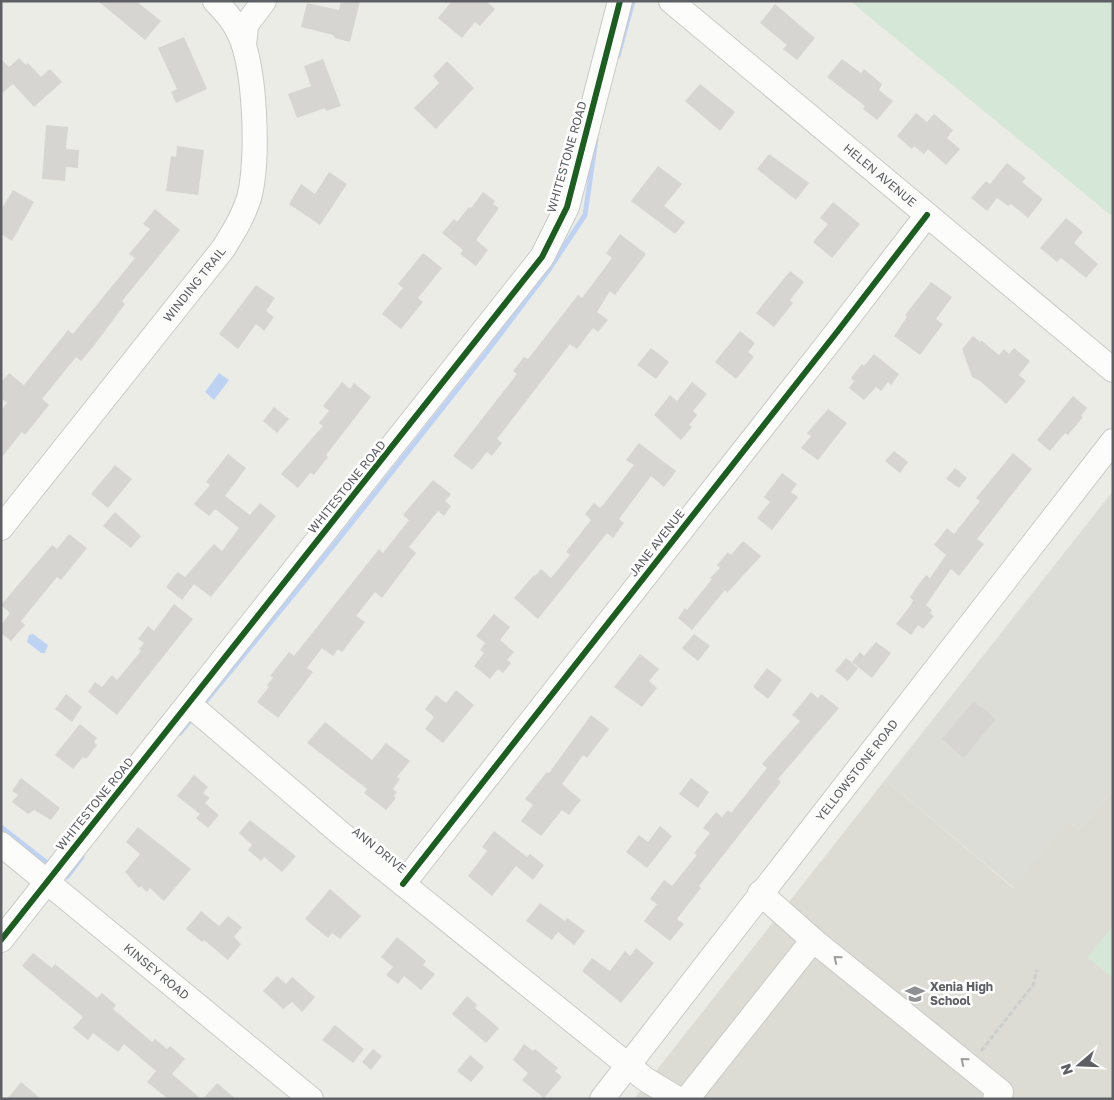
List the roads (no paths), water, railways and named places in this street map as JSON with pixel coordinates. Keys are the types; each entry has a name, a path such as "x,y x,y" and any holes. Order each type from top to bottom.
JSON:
{"street":[{"name":"WINDING TRAIL","path":"1,528 223,249 241,218 253,181 255,147 244,45 232,21 215,1"},
{"path":"244,45 246,25 264,1"},
{"name":"WHITESTONE ROAD","path":"1,940 542,257 567,207 620,1"},
{"name":"HELEN AVENUE","path":"672,1 1113,370"},
{"name":"JANE AVENUE","path":"403,884 927,215"},
{"name":"YELLOWSTONE ROAD","path":"602,1099 760,893 1113,441"},
{"name":"ANN DRIVE","path":"189,704 403,884 645,1079 678,1099"},
{"name":"KINSEY ROAD","path":"1,844 311,1099"},
{"path":"760,893 813,940 969,1065 998,1096"},
{"path":"687,1099 813,940"}],"water":[{"path":"219,373 229,380 214,400 205,392"},
{"path":"33,634 48,645 45,653 41,653 27,642 29,635"}],"waterway":[{"path":"618,56 633,1"},
{"path":"201,707 334,545 486,353 548,271 585,215 596,139"},
{"path":"180,733 194,716"},
{"path":"1,827 51,866"},
{"path":"62,874 67,877 82,857"}],"place":[{"name":"Xenia High School","path":"915,994"}]}
